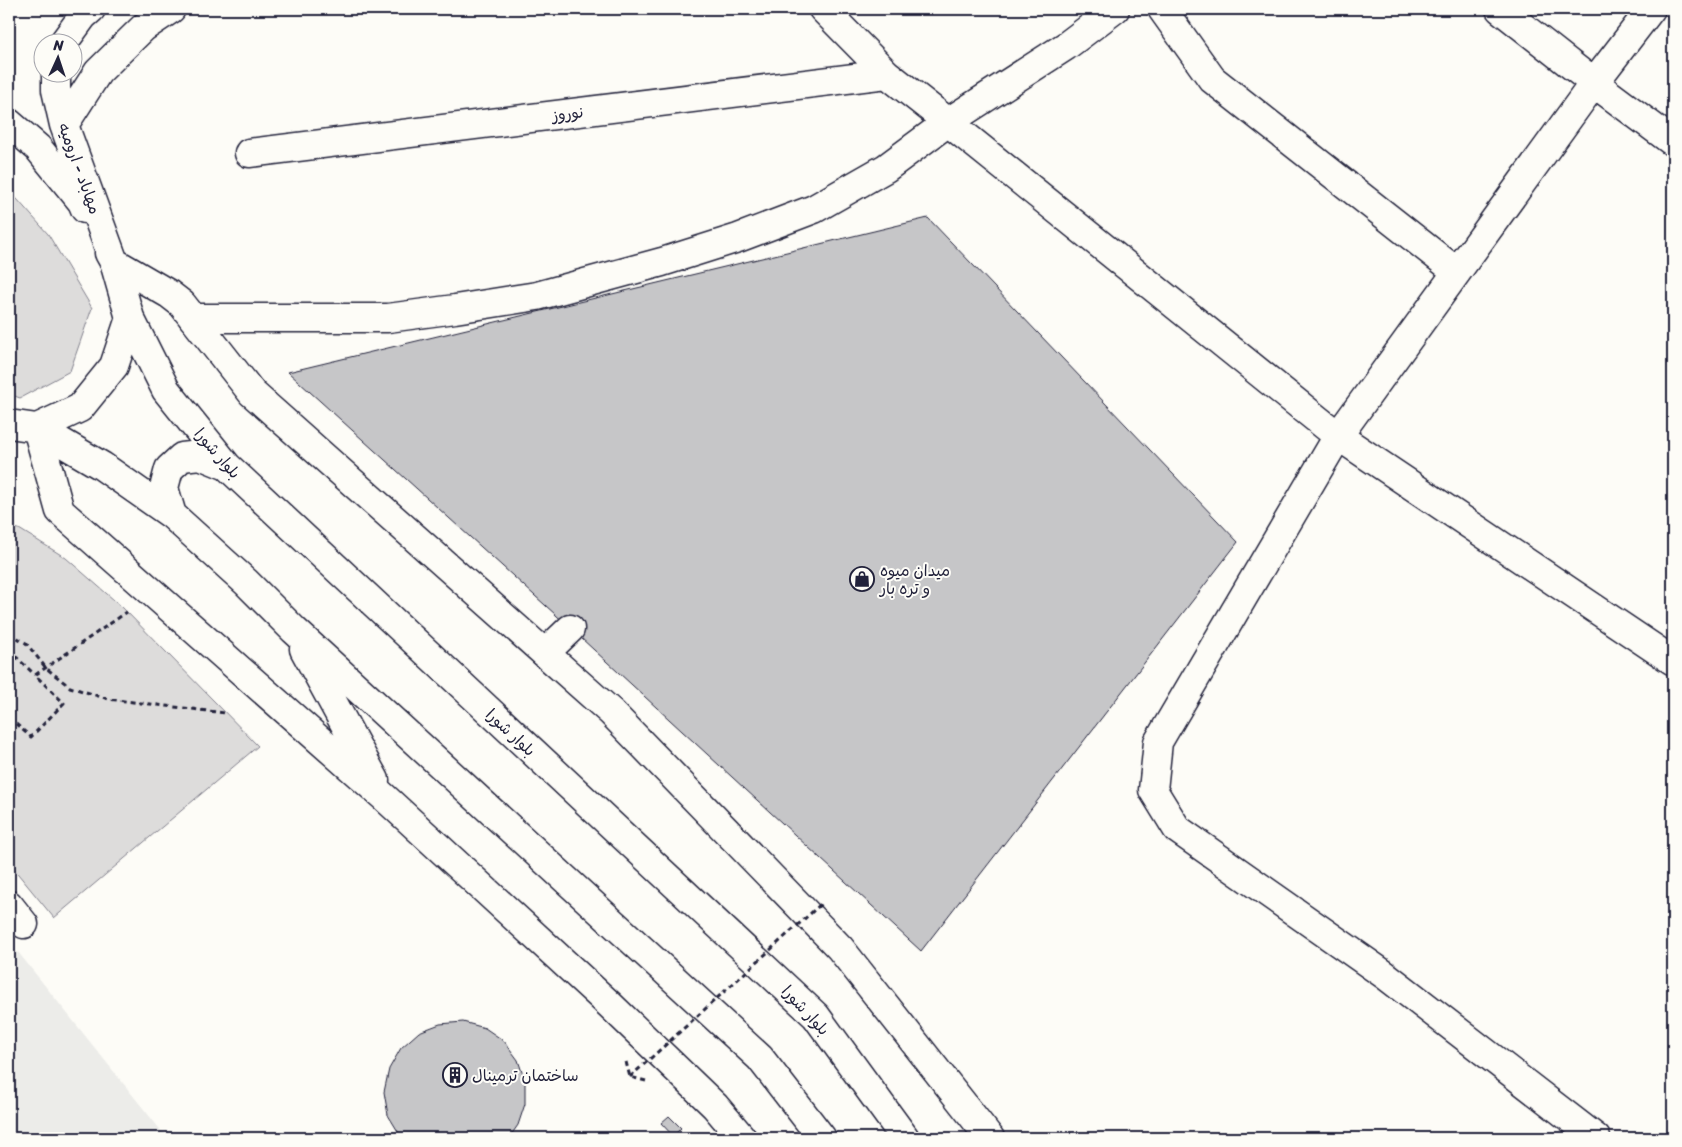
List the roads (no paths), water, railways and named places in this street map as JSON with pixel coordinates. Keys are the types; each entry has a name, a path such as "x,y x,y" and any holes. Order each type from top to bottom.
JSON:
{"main road":[{"path":"71,32 83,16 91,9"},
{"path":"64,125 98,72 144,27 171,9"},
{"path":"823,9 887,74 1338,436 1673,661"},
{"path":"193,318 388,318 455,309 537,296 662,262 738,238 814,209 886,168 948,122 1066,46 1115,9"},
{"path":"1162,9 1212,79 1457,272"},
{"path":"1500,9 1673,142"},
{"path":"1596,1138 1386,975 1177,829 1153,790 1158,742 1338,436 1594,83 1651,9"},
{"name":"نوروز","path":"249,153 887,74"},
{"name":"مهاباد - ارومیه","path":"56,82 64,125 114,262"},
{"path":"9,123 38,148 82,202 114,262 169,294 182,304 252,393 611,712 840,948 990,1138"},
{"name":"بلوار شورا","path":"114,262 130,318 166,390 227,466 816,1016 905,1138"},
{"path":"37,428 80,408 114,366 130,318"},
{"path":"9,424 37,428 102,466 172,515 246,582 294,630 760,1058 822,1138"},
{"path":"37,428 60,512 384,797 609,1004 715,1106 742,1138"},
{"path":"172,515 164,488 168,469 182,457 200,455 227,466"},
{"path":"545,653 570,629"},
{"path":"294,630 384,797"}],"place":[{"name":"میدان میوه و تره بار","path":"862,579"},
{"name":"ساختمان ترمینال","path":"455,1075"}]}
